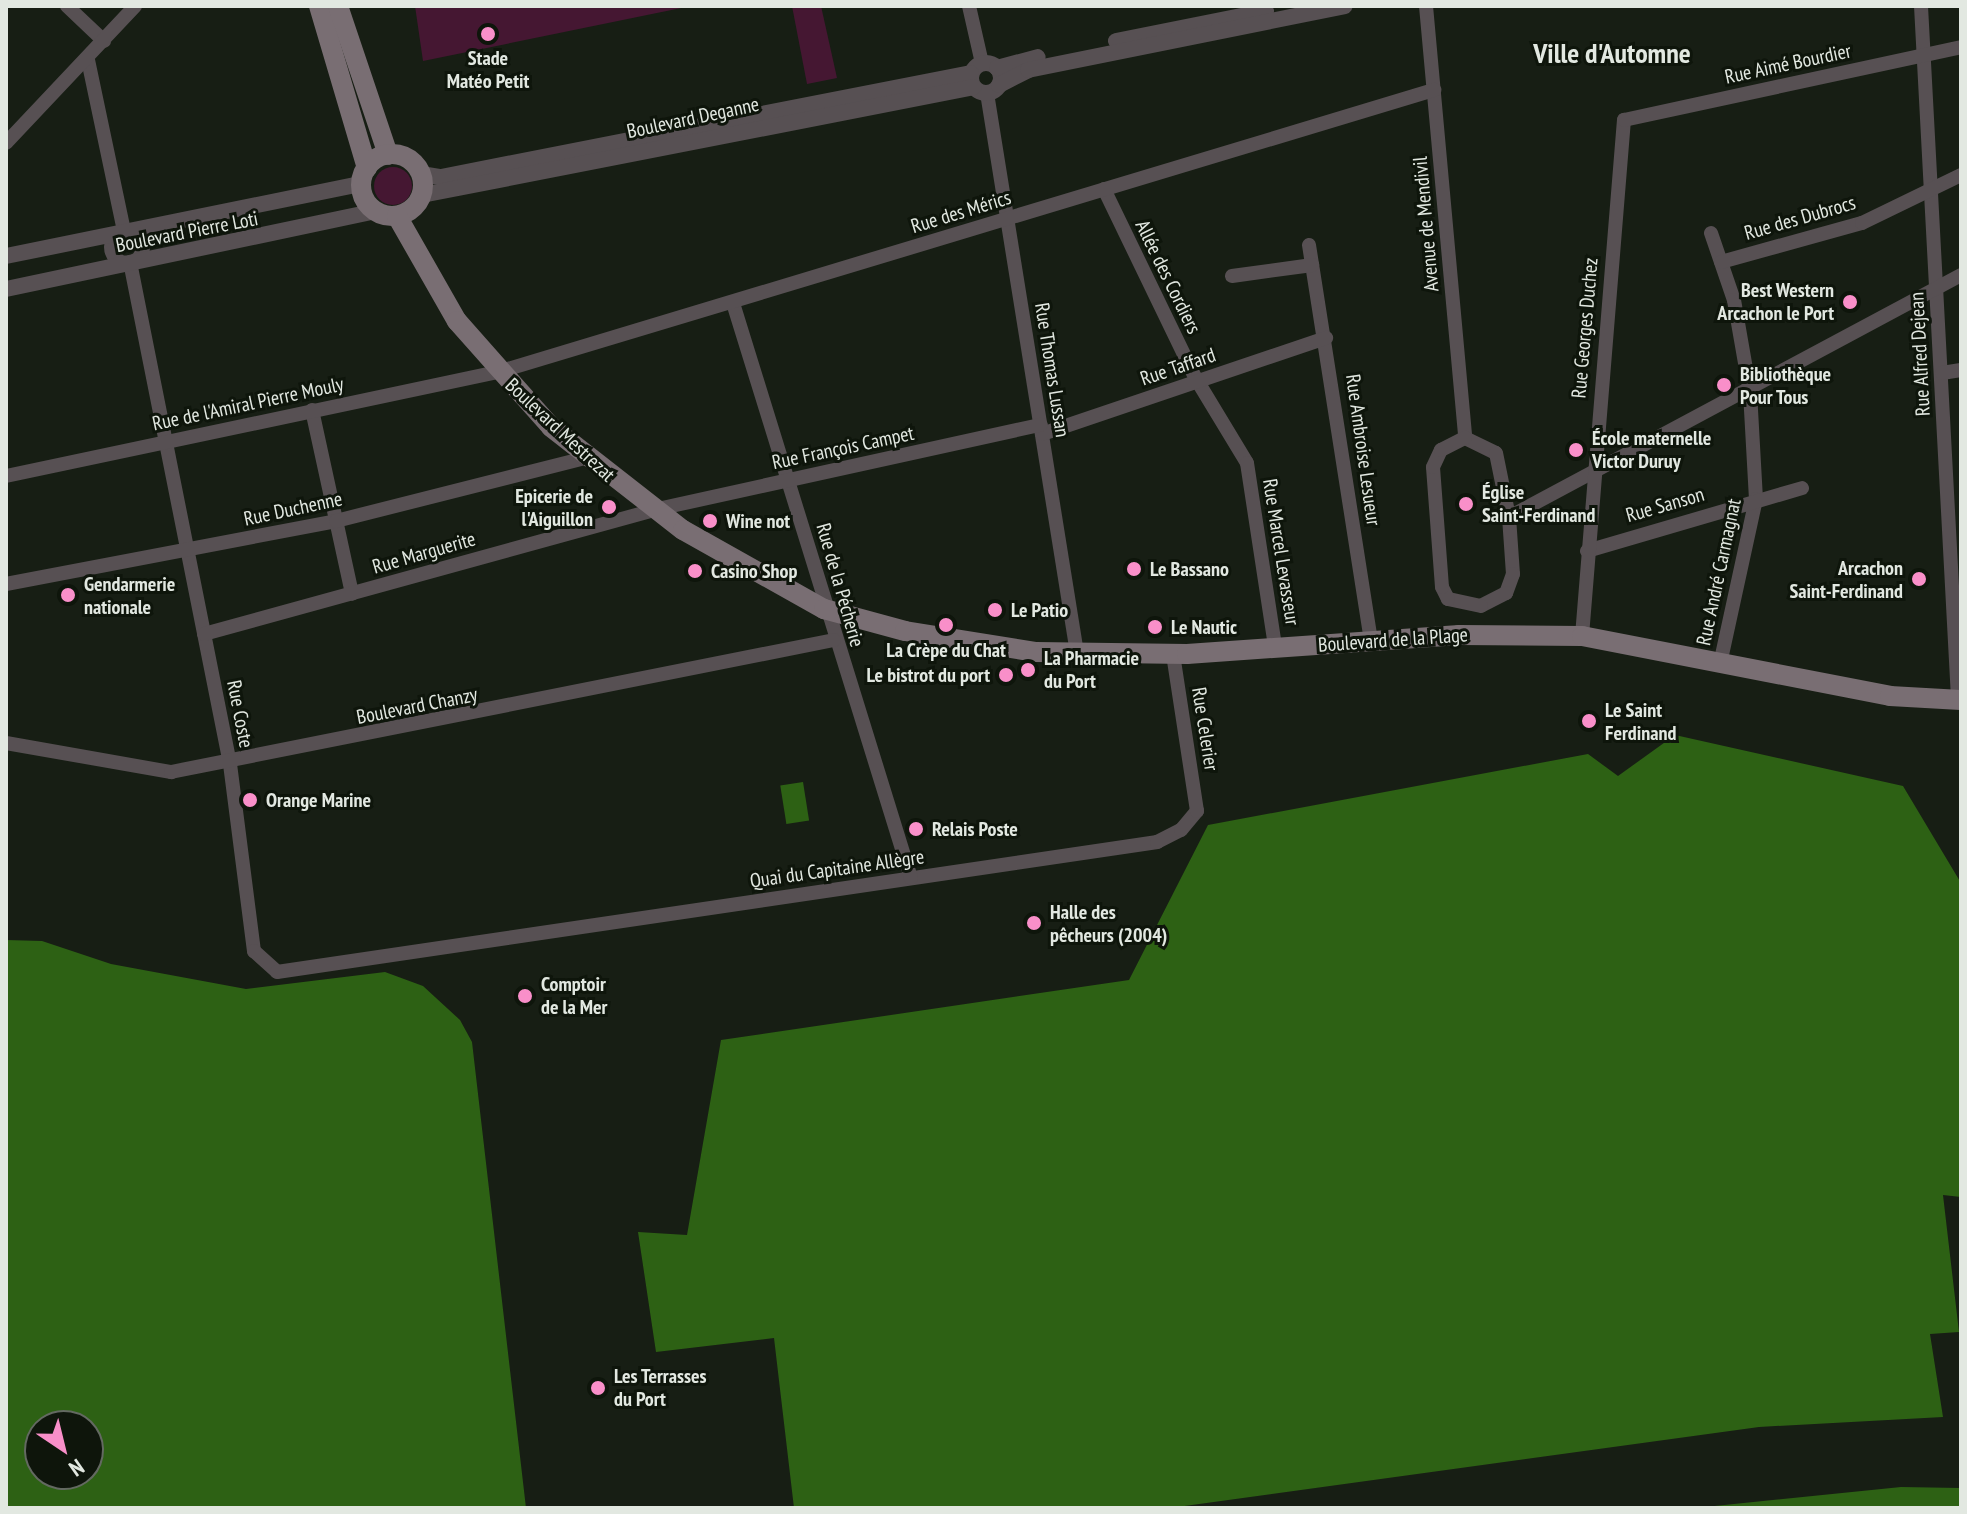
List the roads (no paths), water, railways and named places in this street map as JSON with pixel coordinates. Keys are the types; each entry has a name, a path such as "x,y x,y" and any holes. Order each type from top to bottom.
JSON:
{"main road":[{"path":"319,6 375,211 397,216 422,184 411,160 388,155"},
{"path":"338,6 388,155"},
{"path":"364,176 388,155"},
{"name":"Boulevard Mestrezat","path":"397,216 441,297 498,372 585,458 653,510 824,609"},
{"name":"Boulevard de la Plage","path":"824,609 905,631 1077,653 1173,654 1484,634 1582,636 1890,696 1960,700"}],"street":[{"path":"67,6 104,41"},
{"path":"6,143 88,60 135,6"},
{"name":"Rue Thomas Lussan","path":"969,6 985,78 1077,653"},
{"name":"Boulevard Deganne","path":"985,78 1291,6"},
{"name":"Boulevard Deganne","path":"422,184 1028,70 1345,6"},
{"name":"Avenue de Mendivil","path":"1426,6 1465,438"},
{"name":"Rue Alfred Dejean","path":"1921,6 1960,700"},
{"name":"Rue Aimé Bourdier","path":"1624,120 1961,47"},
{"path":"88,60 124,231 111,250 130,262 142,241 124,231"},
{"name":"Rue des Mérics","path":"498,372 1434,90"},
{"name":"Rue Georges Duchez","path":"1582,636 1592,476 1624,120"},
{"name":"Rue des Dubrocs","path":"1721,262 1862,223 1961,175"},
{"name":"Boulevard Pierre Loti","path":"6,256 364,176"},
{"name":"Allée des Cordiers","path":"1104,189 1198,381"},
{"name":"Boulevard Pierre Loti","path":"6,289 375,211"},
{"name":"Rue André Carmagnat","path":"1711,233 1721,262 1750,392 1756,499 1720,664"},
{"name":"Rue Ambroise Lesueur","path":"1309,245 1326,338 1371,642"},
{"name":"Rue Coste","path":"130,262 230,764 254,951 263,964 277,972 471,944"},
{"path":"1232,276 1312,265"},
{"path":"1509,517 1750,392 1961,275"},
{"name":"Rue de la Pécherie","path":"733,303 824,609 911,878"},
{"name":"Rue Taffard","path":"1041,430 1326,338"},
{"path":"1942,373 1961,370"},
{"name":"Rue de l'Amiral Pierre Mouly","path":"6,476 498,372"},
{"name":"Rue Marcel Levasseur","path":"1198,381 1247,463 1275,646"},
{"path":"312,410 352,594"},
{"name":"Rue François Campet","path":"653,510 1041,430"},
{"path":"1465,438 1496,453 1509,517 1513,574 1506,593 1481,606 1448,599 1442,587 1433,467 1441,450 1465,438"},
{"name":"Rue Duchenne","path":"6,584 188,553 336,521 585,458"},
{"name":"Rue Sanson","path":"1587,551 1802,488"},
{"name":"Rue Marguerite","path":"204,634 653,510"},
{"path":"1481,606 1484,634"},
{"name":"Boulevard Chanzy","path":"6,743 171,772 230,764 834,640"},
{"name":"Rue Celerier","path":"1173,654 1197,811"},
{"name":"Quai du Capitaine Allègre","path":"471,944 1157,842 1181,830 1197,811"}],"place":[{"name":"Stade Matéo Petit","path":"488,34"},
{"name":"Best Western Arcachon le Port","path":"1850,302"},
{"name":"Bibliothèque Pour Tous","path":"1724,385"},
{"name":"École maternelle Victor Duruy","path":"1576,450"},
{"name":"Église Saint-Ferdinand","path":"1466,504"},
{"name":"Epicerie de l'Aiguillon","path":"609,507"},
{"name":"Wine not","path":"710,521"},
{"name":"Le Bassano","path":"1134,569"},
{"name":"Casino Shop","path":"695,571"},
{"name":"Arcachon Saint-Ferdinand","path":"1919,579"},
{"name":"Gendarmerie nationale","path":"68,595"},
{"name":"Le Patio","path":"995,610"},
{"name":"La Crèpe du Chat","path":"946,625"},
{"name":"Le Nautic","path":"1155,627"},
{"name":"La Pharmacie du Port","path":"1028,670"},
{"name":"Le bistrot du port","path":"1006,675"},
{"name":"Le Saint Ferdinand","path":"1589,721"},
{"name":"Orange Marine","path":"250,800"},
{"name":"Relais Poste","path":"916,829"},
{"name":"Halle des pêcheurs (2004)","path":"1034,923"},
{"name":"Comptoir de la Mer","path":"525,996"},
{"name":"Les Terrasses du Port","path":"598,1388"}],"district":[{"name":"Ville d'Automne","path":"1612,53"}]}
